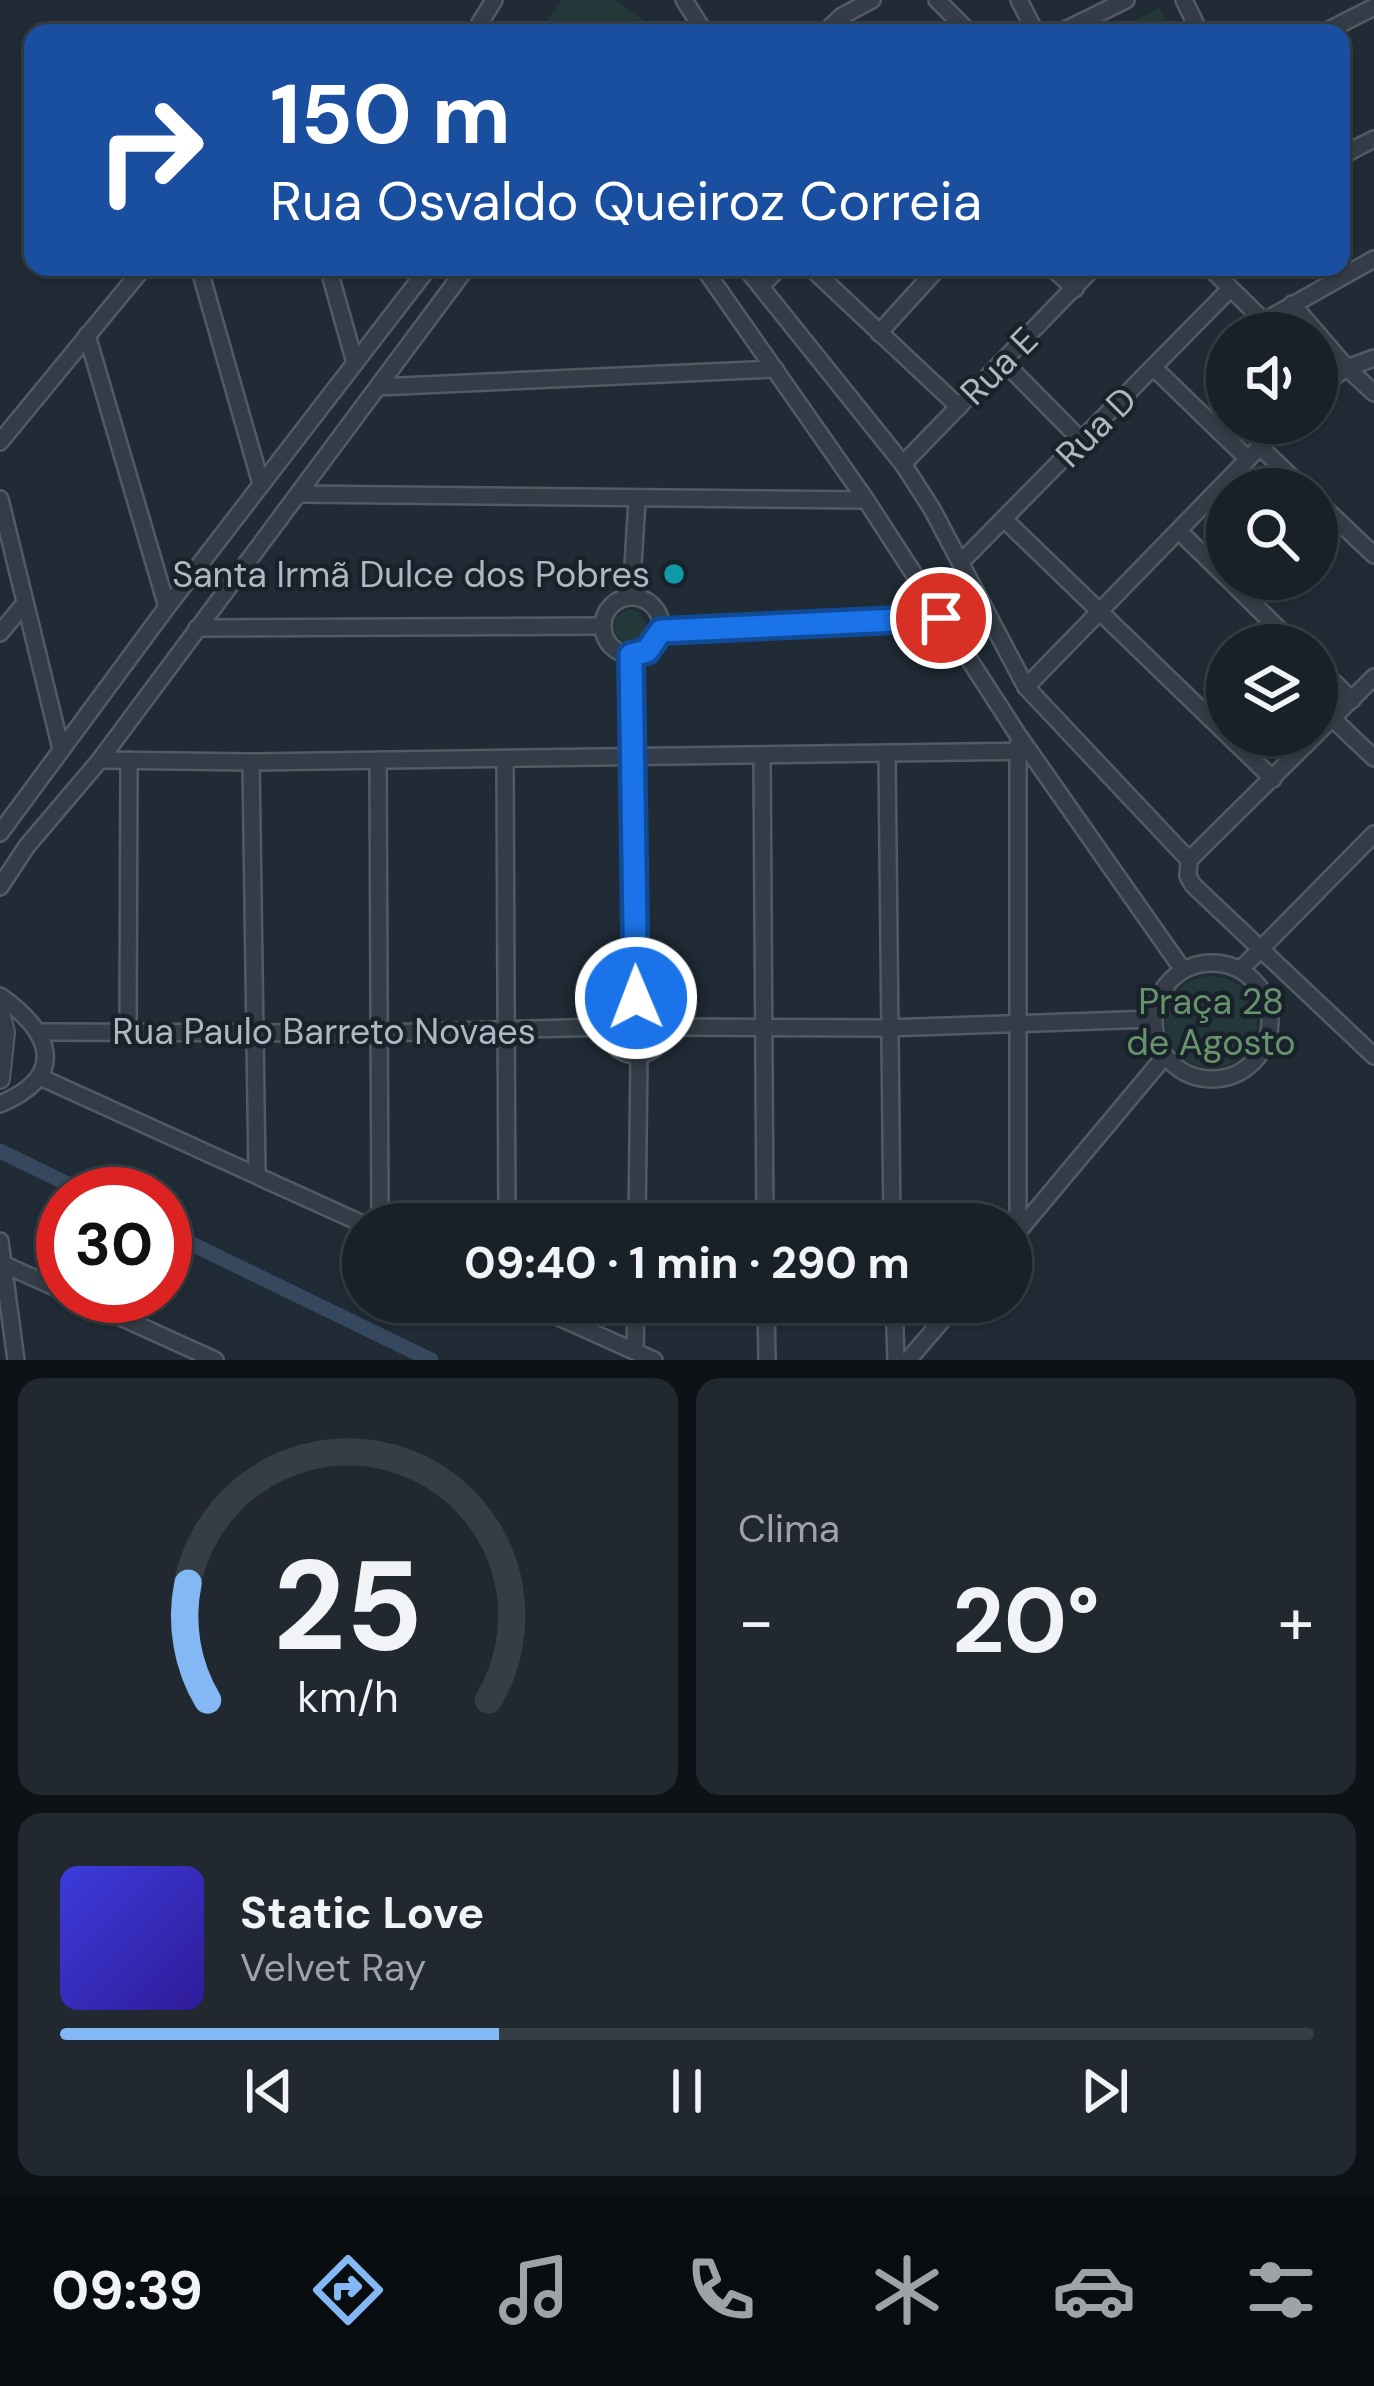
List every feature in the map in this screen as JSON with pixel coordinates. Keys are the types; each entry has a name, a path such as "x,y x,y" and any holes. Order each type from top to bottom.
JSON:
{"street":[{"path":"834,24 872,0"},
{"path":"937,0 961,24"},
{"path":"1077,24 1126,0"},
{"path":"1341,24 1374,8"},
{"path":"0,442 136,276"},
{"path":"202,276 261,484"},
{"path":"331,276 356,363"},
{"path":"0,833 167,607 423,276"},
{"path":"0,887 460,276"},
{"path":"709,276 866,500 1022,746 1183,970"},
{"path":"753,276 903,464 1026,687 1189,860"},
{"path":"761,286 771,276"},
{"path":"820,276 959,406"},
{"path":"879,333 931,276"},
{"path":"1061,276 1075,289"},
{"name":"Rua E","path":"903,464 1086,276"},
{"path":"1218,276 1254,312"},
{"path":"1284,312 1323,276"},
{"name":"Rua D","path":"961,562 1230,289"},
{"path":"1292,304 1374,393"},
{"path":"87,335 167,607"},
{"path":"1338,372 1374,358"},
{"path":"1004,362 1082,441"},
{"path":"1154,368 1275,468"},
{"path":"379,387 775,369"},
{"path":"1026,687 1263,444"},
{"path":"299,494 866,500"},
{"path":"0,500 61,749"},
{"path":"631,597 637,500"},
{"path":"1005,520 1273,779"},
{"path":"1338,521 1374,556"},
{"path":"1179,531 1206,557"},
{"path":"631,597 608,610 603,626 614,649 631,655 647,651 661,631"},
{"path":"631,597 654,607 661,631"},
{"path":"1250,600 1274,624"},
{"path":"0,633 26,603"},
{"path":"661,631 941,618"},
{"path":"197,628 603,626"},
{"path":"631,655 636,998"},
{"path":"1338,715 1374,677"},
{"path":"1338,686 1352,700"},
{"path":"1338,723 1374,758"},
{"path":"100,760 887,756 1022,746"},
{"path":"1016,1203 1022,746"},
{"path":"762,756 765,1203"},
{"path":"887,756 891,1203"},
{"path":"1296,756 1189,860 1188,877 1258,950 1374,1056"},
{"path":"505,759 507,1203"},
{"path":"128,1033 129,760"},
{"path":"378,760 380,1203"},
{"path":"251,762 257,1174"},
{"path":"1240,970 1374,834"},
{"path":"1212,962 1240,970 1256,981 1266,997 1270,1034 1250,1066 1215,1080 1179,1069 1156,1038 1157,999 1183,970 1212,962"},
{"path":"0,996 41,1032 45,1053 40,1077 22,1095 0,1104"},
{"path":"636,998 659,1010 664,1027 660,1042 639,1055 617,1048 607,1027 612,1010 636,998"},
{"path":"0,1012 5,1032 0,1079"},
{"path":"664,1027 887,1028 1153,1018"},
{"name":"Rua Paulo Barreto Novaes","path":"41,1032 379,1033 607,1027"},
{"path":"637,1203 639,1055"},
{"path":"1032,1216 1165,1056"},
{"path":"40,1077 342,1214"},
{"path":"0,1240 16,1360"},
{"path":"2,1271 36,1282"},
{"path":"133,1323 215,1360"},
{"path":"572,1323 654,1360"},
{"path":"635,1351 636,1323"},
{"path":"766,1323 767,1360"},
{"path":"895,1323 896,1360"},
{"path":"908,1360 940,1323"}],"green space":[{"path":"562,0 616,0 648,24 545,24"},
{"path":"1159,8 1168,24 1128,24"},
{"path":"630,610 641,615 646,626 641,637 630,642 619,637 614,626 619,615"},
{"name":"Praça 28 de Agosto","path":"1211,976 1229,979 1244,989 1254,1004 1254,1040 1244,1055 1229,1065 1211,1068 1193,1065 1178,1055 1168,1040 1165,1022 1168,1004 1178,989 1193,979"},
{"path":"636,1006 648,1011 653,1023 648,1035 636,1040 624,1035 619,1023 624,1011"}],"waterway":[{"path":"0,1151 36,1169"},
{"path":"192,1244 431,1360"}],"place":[{"name":"Santa Irmã Dulce dos Pobres","path":"674,574"}],"route":[{"path":"636,998 631,655 647,651 661,631 941,618"}]}
